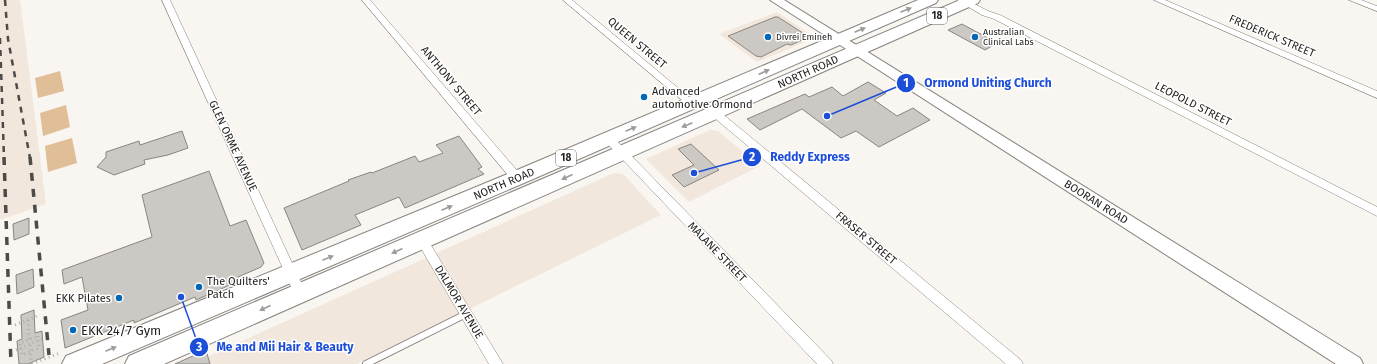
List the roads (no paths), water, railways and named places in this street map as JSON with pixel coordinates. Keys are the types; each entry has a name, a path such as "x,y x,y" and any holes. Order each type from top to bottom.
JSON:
{"highway":[{"name":"NORTH ROAD","path":"75,364 296,283 422,240 615,146 692,104 931,0"},
{"name":"NORTH ROAD","path":"138,364 164,359 296,283 517,178 715,113 968,1"},
{"path":"782,64 799,76"}],"street":[{"name":"GLEN ORME AVENUE","path":"166,0 296,283"},
{"name":"ANTHONY STREET","path":"366,0 517,178"},
{"name":"QUEEN STREET","path":"567,0 692,104"},
{"name":"BOORAN ROAD","path":"776,0 1353,364"},
{"name":"FREDERICK STREET","path":"1158,0 1377,95"},
{"path":"1352,0 1377,9"},
{"name":"LEOPOLD STREET","path":"968,1 985,13 997,17 1377,212"},
{"name":"FRASER STREET","path":"715,113 1016,364"},
{"name":"MALANE STREET","path":"615,146 826,364"},
{"name":"DALMOR AVENUE","path":"422,240 496,364"}],"lane":[{"path":"366,364 466,314"}],"railway":[{"path":"5,0 8,39 30,158"},
{"path":"0,38 4,158"},
{"path":"4,157 11,364"},
{"path":"30,157 49,355"}],"place":[{"name":"Divrei Emineh","path":"768,37"},
{"name":"Australian Clinical Labs","path":"975,37"},
{"name":"Advanced automotive Ormond","path":"644,97"},
{"name":"Ormond Uniting Church","path":"827,116"},
{"name":"Reddy Express","path":"694,173"},
{"name":"The Quilters' Patch","path":"199,287"},
{"name":"Me and Mii Hair & Beauty","path":"181,297"},
{"name":"EKK Pilates","path":"119,298"},
{"name":"EKK 24/7 Gym","path":"73,330"}]}
